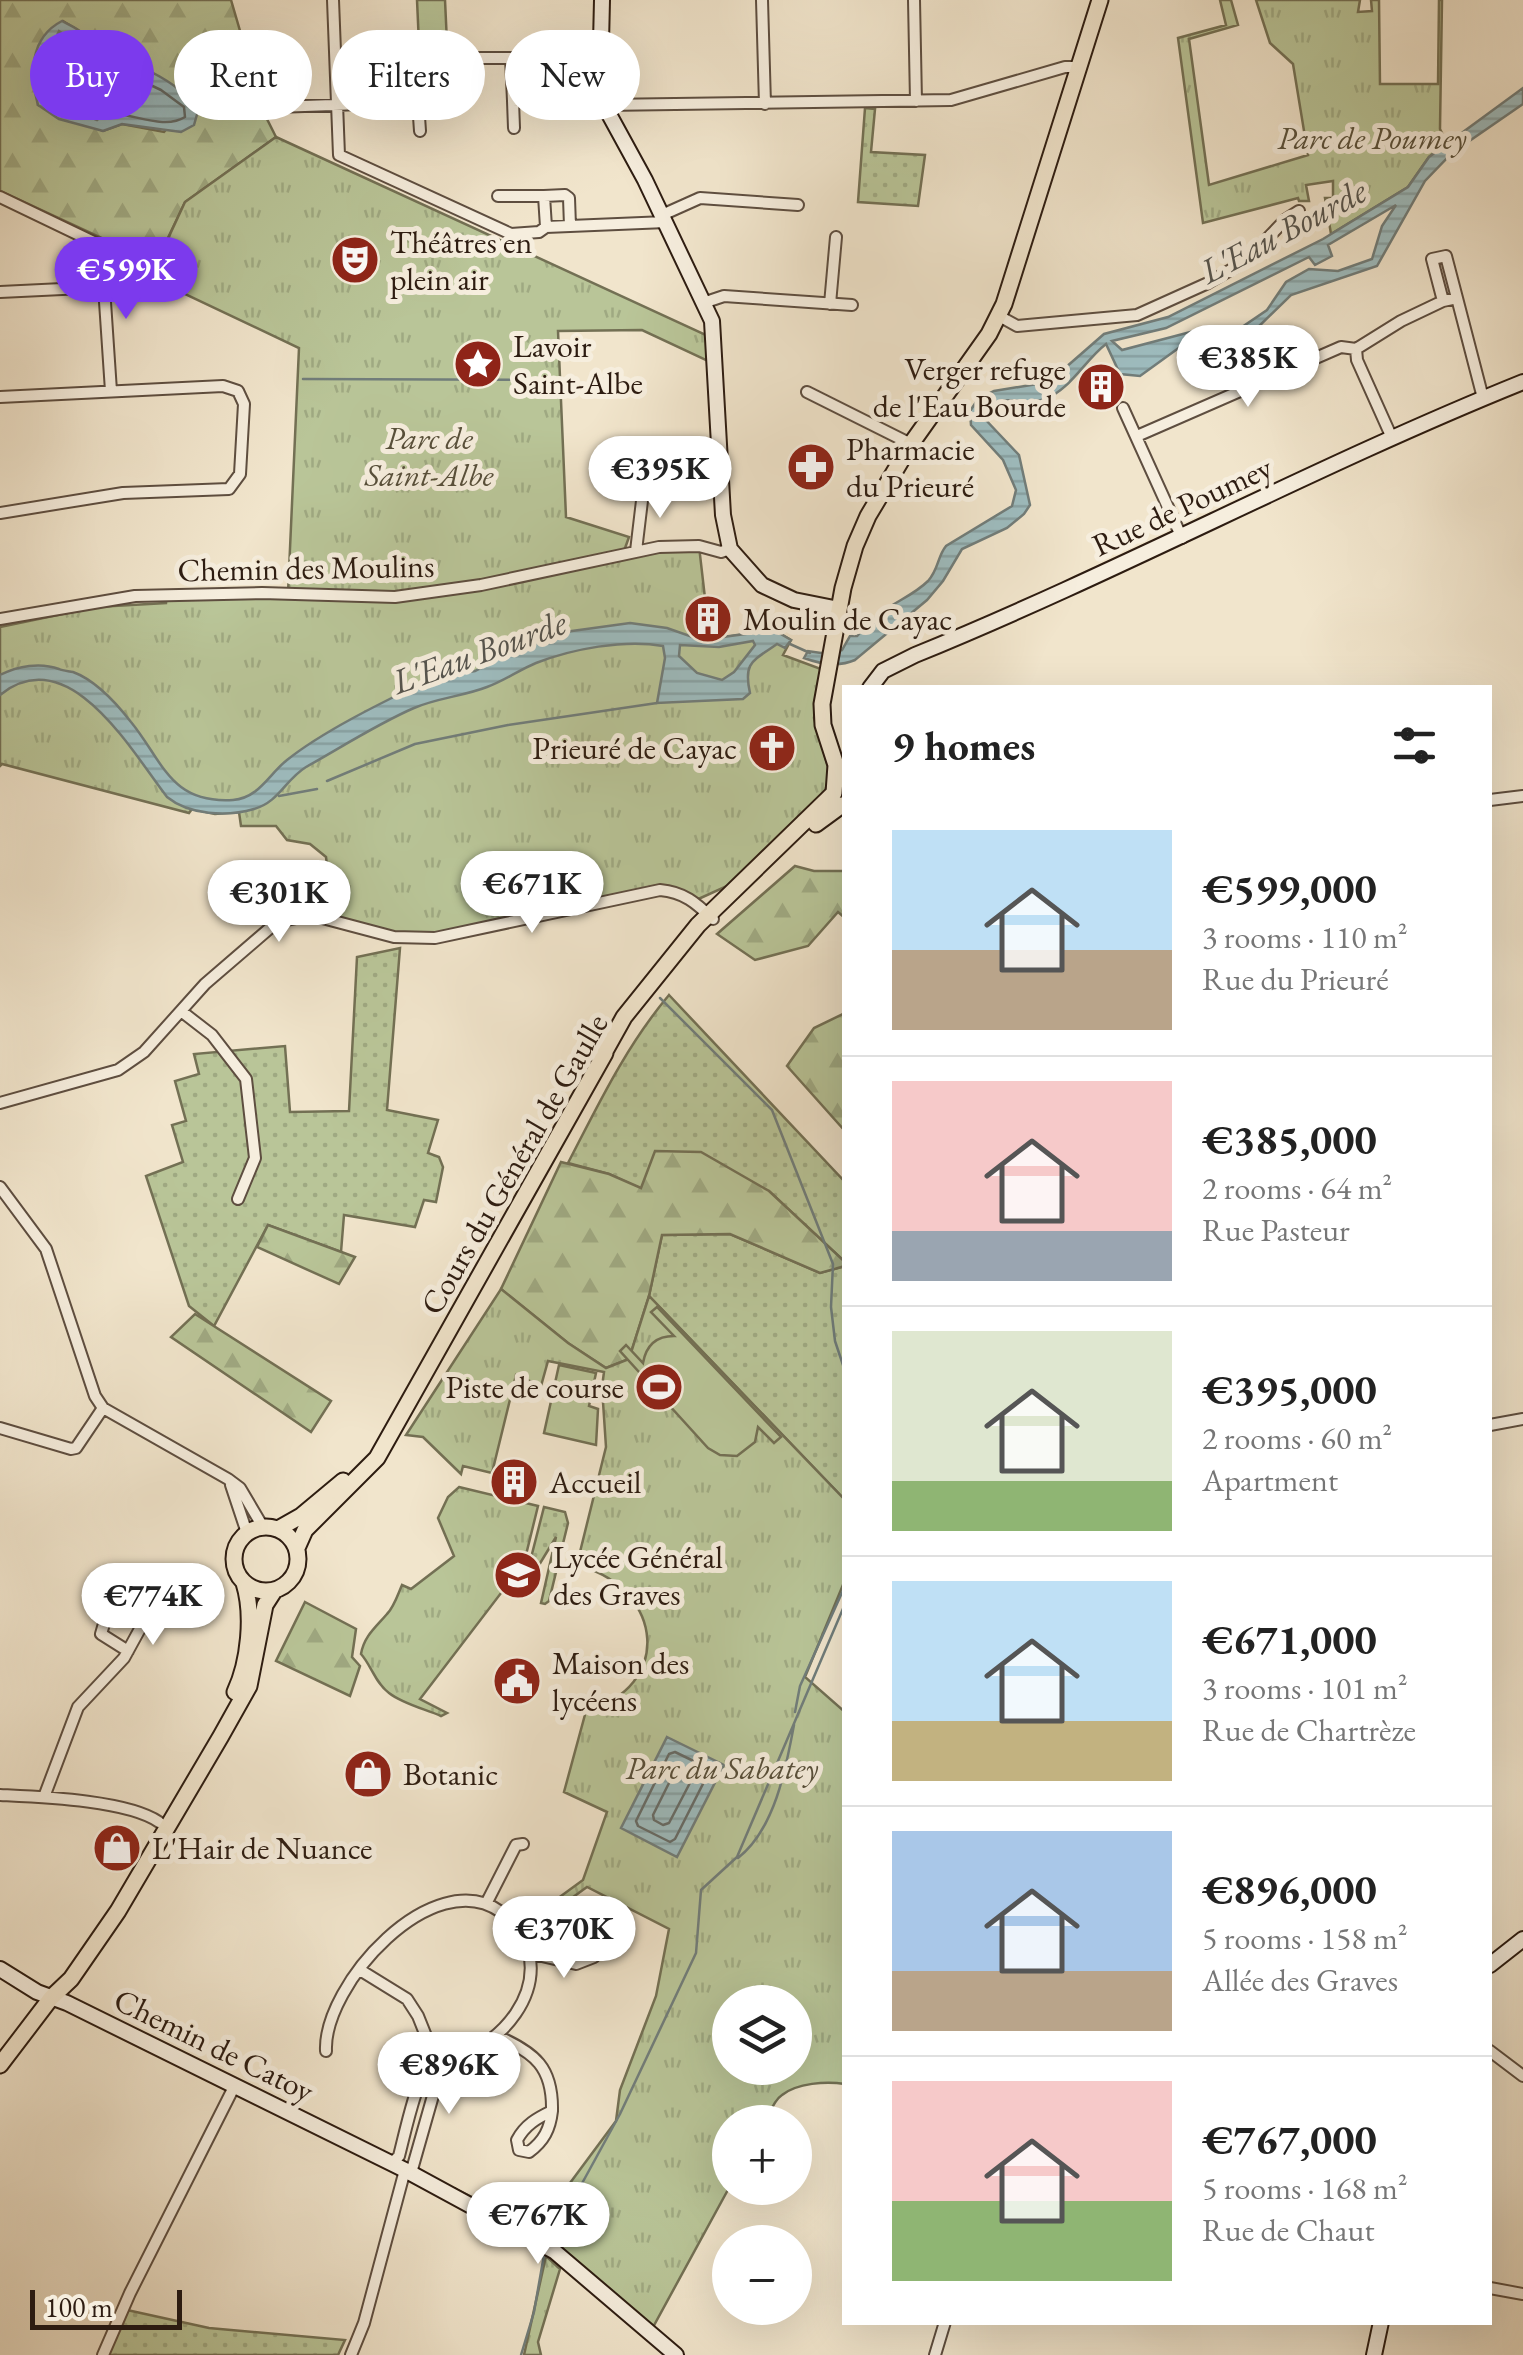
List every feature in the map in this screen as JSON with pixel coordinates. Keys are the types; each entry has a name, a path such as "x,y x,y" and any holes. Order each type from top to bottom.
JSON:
{"main road":[{"path":"840,802 840,765 822,716 827,670 850,563 862,530 911,444 999,316 1014,279 1100,0"},
{"name":"Cours du Général de Gaulle","path":"297,1548 305,1530 368,1470 385,1443 624,1017 711,917 840,802"},
{"name":"Cours du Général de Gaulle","path":"271,1528 302,1516 385,1443"},
{"path":"0,2065 71,1979 118,1912 167,1818 239,1682 249,1602 234,1567 235,1548 247,1533 271,1528 297,1548 299,1562 294,1577 274,1591 265,1605 249,1686 167,1818 114,1901 57,1984 52,1998"},
{"path":"244,1583 253,1589 274,1591"}],"street":[{"path":"333,0 334,30"},
{"path":"602,0 602,30"},
{"path":"762,0 765,104"},
{"path":"914,0 916,101"},
{"path":"640,102 916,101 965,97 1064,67 1078,67"},
{"path":"338,120 339,155 510,234 539,232 546,227 664,219 700,198 798,205"},
{"path":"419,120 420,131"},
{"path":"514,120 514,128"},
{"path":"612,120 706,302 712,321 723,515 730,549 762,585 794,600 839,609"},
{"path":"498,196 569,198 570,226"},
{"path":"544,196 546,227"},
{"path":"0,197 127,258"},
{"path":"999,316 1017,326 1136,315 1208,283 1246,260 1284,220 1299,212"},
{"path":"830,304 836,236"},
{"path":"108,248 104,287 111,391"},
{"path":"1443,302 1432,259 1446,256 1483,398"},
{"path":"0,292 104,287"},
{"path":"706,302 724,296 852,305"},
{"path":"1137,436 1341,347 1356,349 1401,321 1457,298"},
{"path":"1356,349 1392,438"},
{"name":"Rue de Poumey","path":"872,685 883,671 914,655 1523,382"},
{"path":"0,397 224,386 238,392 244,404 240,474 236,483 223,491 123,493 0,513"},
{"path":"808,392 911,444"},
{"path":"1123,408 1182,538"},
{"path":"636,551 644,484"},
{"name":"Chemin des Moulins","path":"0,620 135,596 413,596 636,551 700,546 721,552 730,549"},
{"path":"1492,800 1523,796"},
{"path":"0,1103 118,1070 144,1052 180,1010 266,929 294,916 333,919 394,937 435,938 660,890 676,891 692,899 711,917"},
{"path":"180,1010 212,1035 246,1079 255,1158 238,1199"},
{"path":"0,1187 46,1249 95,1396 103,1408 228,1479 240,1488 271,1528"},
{"path":"0,1428 71,1449 76,1448 103,1408"},
{"path":"1492,1425 1523,1419"},
{"path":"228,1479 247,1533"},
{"path":"44,1797 78,1706 128,1651 141,1624 114,1608 108,1610 100,1634 128,1651"},
{"path":"0,1795 44,1797 167,1818"},
{"path":"486,1902 516,1845 522,1844"},
{"path":"326,2051 325,2034 344,1992 378,1947 420,1914 462,1899 486,1902 510,1918 523,1934 530,1953 528,1987 521,2006 497,2036 424,2071 399,2156 403,2169"},
{"path":"1492,1963 1523,1939"},
{"path":"530,1953 576,1964 594,1957"},
{"name":"Chemin de Catoy","path":"0,1970 403,2169 554,2251 676,2355"},
{"path":"351,2355 364,2323 403,2169 440,2077 418,2016 406,1999 360,1970"},
{"path":"497,2036 534,2056 550,2088 552,2112"},
{"path":"1492,2053 1523,2076"},
{"path":"103,2355 235,2085"},
{"path":"1492,2288 1523,2294"},
{"path":"935,2355 945,2325"},
{"path":"1374,2355 1380,2325"}],"green space":[{"path":"0,0 231,0 240,30 174,30 174,88 154,76 154,30 78,30 63,21 54,30 30,30 30,120 76,120 103,131 122,124 164,132 174,120 268,120 276,137 185,202 158,259 140,250 138,255 0,191"},
{"path":"417,0 445,0 446,30 418,30"},
{"name":"Parc de Poumey","path":"1220,0 1231,0 1238,25 1189,39 1209,185 1308,155 1293,64 1270,43 1256,0 1360,0 1358,12 1372,11 1371,0 1379,0 1380,84 1438,84 1442,0 1440,129 1444,137 1454,138 1429,157 1408,187 1331,234 1325,198 1333,198 1333,181 1306,185 1309,201 1298,198 1203,223 1178,38 1226,25"},
{"path":"865,108 875,109 871,152 925,155 918,206 858,202"},
{"name":"Parc de Saint-Albe","path":"276,137 706,335 710,362 642,330 558,331 566,517 629,537 624,551 699,546 705,598 704,640 774,630 791,640 783,655 821,669 814,718 830,774 821,804 736,882 694,901 676,891 418,939 333,919 326,857 310,844 287,840 276,826 241,826 239,812 215,814 192,809 189,813 0,766 0,627 96,607 166,603 167,594 288,593 299,348 132,269 141,250 159,258 185,202"},
{"path":"795,866 842,871 842,915 838,912 808,946 755,960 717,934"},
{"path":"400,948 387,1110 438,1120 428,1153 439,1157 443,1167 436,1202 424,1200 415,1227 344,1215 341,1252 268,1225 214,1326 189,1306 146,1176 183,1162 172,1125 186,1121 175,1081 199,1074 194,1054 285,1046 290,1112 349,1111 357,957"},
{"path":"669,995 842,1179 842,1259 769,1191 641,1189 609,1174 568,1163 626,1055"},
{"path":"842,1014 842,1128 787,1066 814,1028"},
{"path":"655,1151 701,1152 769,1191 842,1259 842,1267 820,1273 730,1234 662,1235 649,1296 629,1359 606,1368 501,1289 561,1162 609,1174 641,1188"},
{"path":"268,1225 355,1257 339,1284 257,1247"},
{"path":"730,1234 820,1273 842,1267 842,1497 649,1296 662,1235"},
{"name":"Parc du Sabatey","path":"501,1289 606,1368 629,1359 649,1296 842,1497 842,1587 805,1677 842,1709 842,2084 812,2084 812,1985 712,1985 712,2085 804,2085 788,2091 773,2105 712,2105 712,2205 720,2205 652,2329 550,2238 454,2188 472,2197 517,2201 552,2194 570,2183 616,2121 620,2090 656,1996 669,1929 587,1887 529,1929 524,1923 583,1880 607,1812 564,1792 586,1711 614,1699 634,1682 645,1661 647,1639 642,1617 629,1596 609,1578 581,1566 578,1560 606,1447 604,1372 548,1361 541,1386 516,1375 492,1473 463,1466 461,1474 423,1437 406,1435"},
{"path":"657,1307 781,1437 774,1443 758,1427 755,1442 737,1456 720,1455 708,1448 620,1351 626,1345 643,1363 653,1343 674,1336 651,1312"},
{"path":"195,1314 331,1401 311,1432 171,1337"},
{"path":"559,1365 596,1373 589,1406 598,1409 596,1445 544,1433"},
{"path":"459,1487 538,1506 524,1563 420,1699 447,1713 441,1716 389,1693 361,1654 368,1637 392,1608 402,1585 411,1589 454,1556 438,1518 448,1497"},
{"path":"544,1507 565,1512 568,1523 549,1601 545,1604 541,1603 556,1537 522,1593"},
{"path":"305,1602 356,1629 352,1657 360,1666 350,1696 276,1661"},
{"path":"546,2256 560,2269 538,2342 541,2355 524,2355"},
{"path":"127,2310 209,2328 345,2340 338,2355 107,2355"}],"water":[{"path":"62,21 78,30 49,30"},
{"path":"154,74 174,86 174,120 195,120 181,132 122,124 103,131 63,120 154,120"},
{"path":"1523,88 1523,104 1452,153 1425,181 1377,266 1291,295 1252,333 1187,342 1140,376 1120,374 1106,344 1054,395 1036,401 999,401 982,410 983,417 1019,455 1030,505 1024,514 1007,528 962,549 927,600 855,660 830,664 804,658 808,651 842,650 850,636 857,636 881,613 928,581 946,546 1012,506 1016,490 1003,460 971,425 970,411 978,399 994,391 1049,382 1104,334 1168,317 1323,239 1408,187 1429,157","holes":["1396,205 1382,226 1372,259 1338,271 1309,269 1286,282 1267,310 1242,327 1198,330 1122,350 1112,341 1166,328 1309,257 1315,265 1332,256 1328,245"]},
{"path":"630,623 667,628 701,640 774,630 791,640 785,648 777,644 752,663 748,675 750,693 743,699 657,703 665,658 663,646 615,645 550,658 487,687 401,714 306,767 263,806 232,813 197,811 167,797 117,730 74,691 50,681 26,681 0,695 0,675 22,667 37,665 73,672 119,708 181,787 195,795 233,800 250,795 301,750 369,709 439,677 475,671 543,635","holes":["753,641 755,645 734,672 722,680 697,673 679,656 680,645 719,647"]},
{"path":"667,1737 724,1765 677,1857 621,1828"}],"waterway":[{"path":"303,379 555,380"},
{"name":"L'Eau Bourde","path":"790,644 810,653"},
{"path":"327,781 415,744 508,725 657,703"},
{"path":"279,796 317,789"},
{"path":"660,998 772,1110 833,1264 831,1307 842,1362"},
{"path":"795,1712 800,1686 842,1593"},
{"path":"551,2240 620,2114 696,1953 701,1890 737,1857 842,1611"},
{"path":"738,1858 751,1846 770,1815 783,1778 794,1725"},
{"path":"521,2355 534,2312 544,2255"}],"place":[{"name":"Théâtres en plein air","path":"355,260"},
{"name":"Lavoir Saint-Albe","path":"478,364"},
{"name":"Verger refuge de l'Eau Bourde","path":"1101,387"},
{"name":"Pharmacie du Prieuré","path":"811,467"},
{"name":"Moulin de Cayac","path":"708,619"},
{"name":"Prieuré de Cayac","path":"772,748"},
{"name":"Piste de course","path":"659,1387"},
{"name":"Accueil","path":"514,1482"},
{"name":"Lycée Général des Graves","path":"518,1575"},
{"name":"Maison des lycéens","path":"517,1681"},
{"name":"Botanic","path":"368,1774"},
{"name":"L'Hair de Nuance","path":"117,1848"}]}
